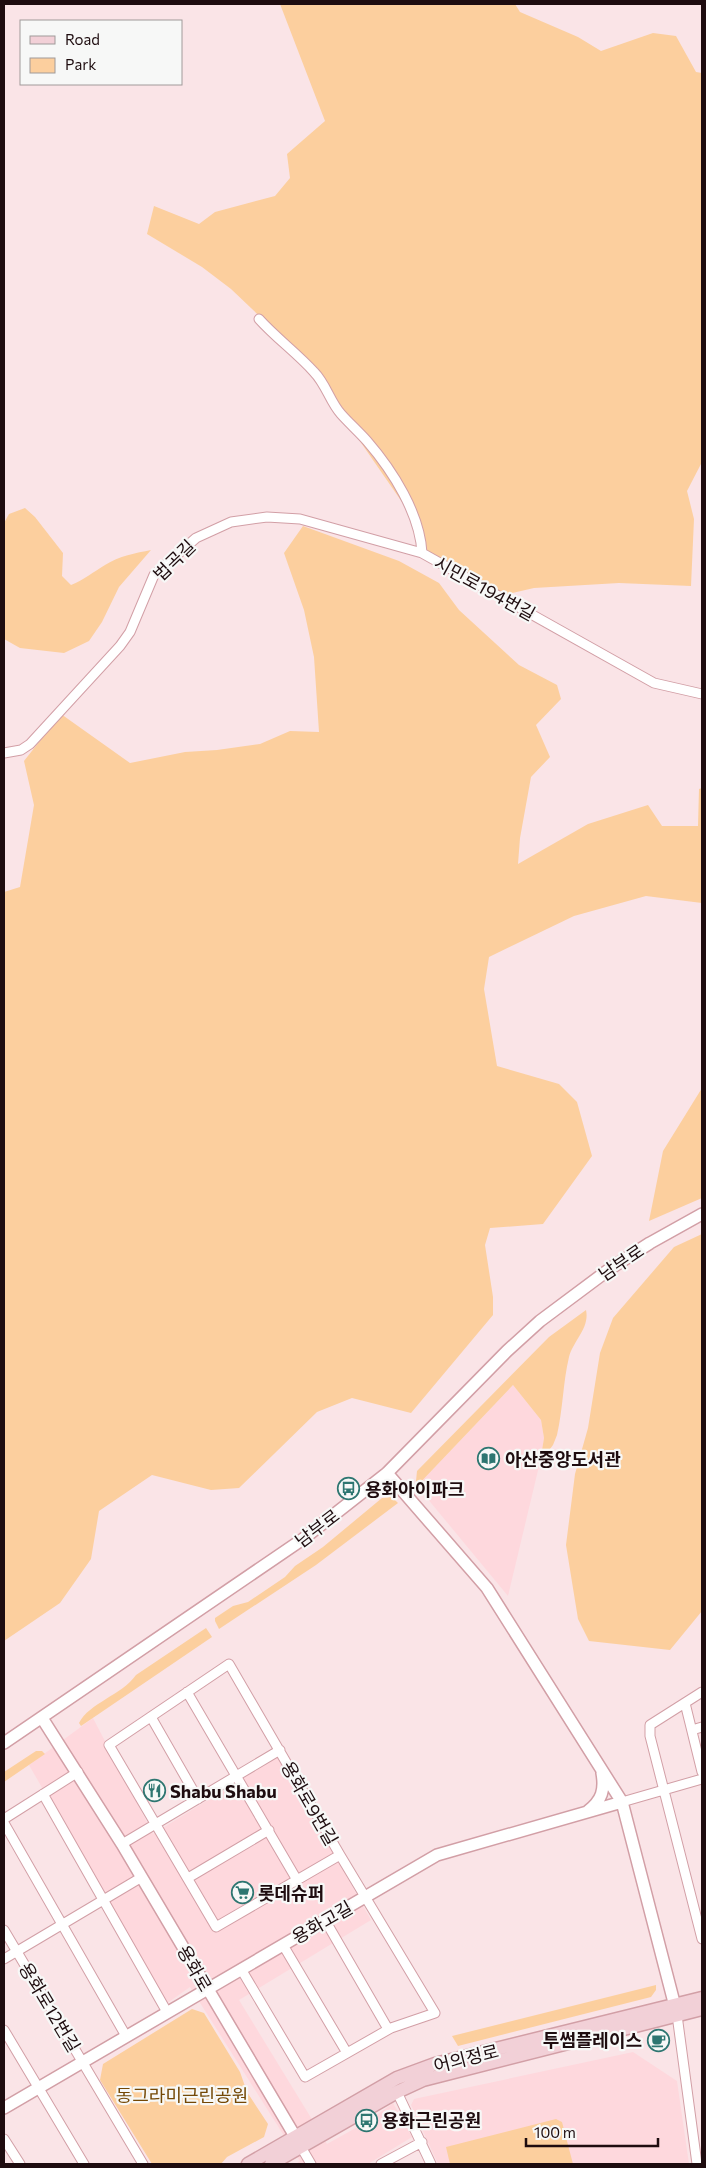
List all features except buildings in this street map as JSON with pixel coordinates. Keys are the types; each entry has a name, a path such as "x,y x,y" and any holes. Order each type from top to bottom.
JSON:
{"main road":[{"name":"어의정로","path":"248,2164 424,2080 676,2010 702,1998"},
{"name":"어의정로","path":"271,2164 298,2141 397,2078 434,2064 676,2010 702,2009"}],"street":[{"name":"시민로194번길","path":"259,319 325,384 339,413 369,443 390,473 406,499 421,540 422,553 654,683 702,694"},
{"name":"법곡길","path":"4,753 21,750 30,744 120,646 130,632 154,575 196,538 231,522 267,517 300,519 422,553"},
{"name":"남부로","path":"4,1744 303,1539 387,1474 507,1351 540,1321 611,1268 650,1243 702,1214"},
{"path":"387,1474 487,1588 622,1802 676,2010 699,2150 697,2164"},
{"name":"용화로9번길","path":"340,1855 216,1927 109,1745 229,1664 435,2014 388,2029"},
{"path":"187,1692 297,1880"},
{"path":"702,1692 650,1725 650,1736 702,1940"},
{"path":"685,1703 702,1772"},
{"path":"152,1717 198,1799"},
{"name":"용화로","path":"42,1718 78,1772 142,1877 311,2164"},
{"path":"692,1730 702,1727"},
{"name":"용화로9번길","path":"122,1844 280,1750"},
{"path":"586,1812 595,1806 602,1796 604,1784 602,1771"},
{"path":"4,1819 78,1772"},
{"name":"용화고길","path":"4,2108 437,1854 702,1779"},
{"path":"43,1794 167,2012"},
{"path":"4,1823 61,1926 126,2036"},
{"path":"188,1878 269,1830"},
{"name":"용화로12번길","path":"4,1959 142,1877"},
{"path":"241,1969 305,2077 347,2053 388,2029 325,1920"},
{"name":"용화로12번길","path":"4,1930 143,2164"},
{"path":"284,1944 347,2053"},
{"path":"4,2030 84,2164"},
{"path":"397,2092 431,2164"},
{"path":"4,2138 20,2164"},
{"path":"381,2164 422,2142"}],"shaded area":[{"path":"513,1385 541,1420 544,1438 508,1596 417,1486"},
{"path":"93,1718 153,1834 279,1756 371,1920 239,2000 327,2144 370,2120 393,2103 412,2137 368,2164 296,2164 300,2161 190,1987 166,2004 29,1765"},
{"path":"633,2052 677,2081 689,2164 438,2164 411,2105 414,2099"}],"green space":[{"path":"280,4 515,4 520,12 578,37 601,51 653,33 676,36 696,72 702,73 702,462 687,491 694,519 691,586 619,583 534,588 504,595 427,558 413,518 306,363 231,289 202,267 147,234 154,206 199,224 215,212 275,196 290,178 287,154 325,121"},
{"path":"25,508 35,517 63,553 62,576 71,585 116,559 151,550 119,587 102,622 89,641 64,653 20,648 4,639 4,523 9,514"},
{"path":"303,526 399,561 439,583 459,610 519,665 557,685 561,699 536,725 550,757 531,777 520,838 518,864 588,824 648,805 662,826 698,826 699,789 702,788 702,903 646,896 574,916 489,957 484,989 497,1066 559,1084 577,1102 592,1156 543,1224 490,1228 485,1245 493,1297 493,1315 411,1413 352,1398 317,1412 239,1488 211,1490 152,1475 99,1511 91,1559 60,1603 4,1641 4,892 20,887 34,805 24,761 61,714 130,763 185,752 260,744 290,731 319,732 314,657 304,610 284,553"},
{"path":"702,1088 702,1198 649,1221 663,1151"},
{"path":"702,1234 702,1611 670,1650 589,1641 578,1619 566,1545 575,1474 588,1428 600,1353 613,1318 674,1247"},
{"path":"586,1310 586,1323 569,1357 557,1435 553,1445 540,1462 544,1438 541,1420 513,1385 417,1486 417,1471 549,1337"},
{"path":"392,1497 398,1503 316,1565 219,1629 215,1618 233,1606 248,1602 285,1577 295,1566 323,1547 382,1498"},
{"path":"206,1628 212,1637 81,1726 79,1723 90,1710 123,1688 136,1675"},
{"path":"36,1751 42,1751 45,1754 4,1782 4,1772"},
{"path":"656,1985 656,1990 651,1997 458,2046 452,2036"},
{"name":"동그라미근린공원","path":"192,2009 204,2013 240,2072 247,2092 268,2124 264,2137 227,2157 221,2164 152,2164 100,2080 103,2064"},
{"path":"556,2119 562,2122 573,2164 450,2164 446,2147"}],"place":[{"name":"아산중앙도서관","path":"489,1459"},
{"name":"용화아이파크","path":"349,1489"},
{"name":"Shabu Shabu","path":"154,1791"},
{"name":"롯데슈퍼","path":"242,1893"},
{"name":"투썸플레이스","path":"658,2040"},
{"name":"용화근린공원","path":"366,2120"}]}
